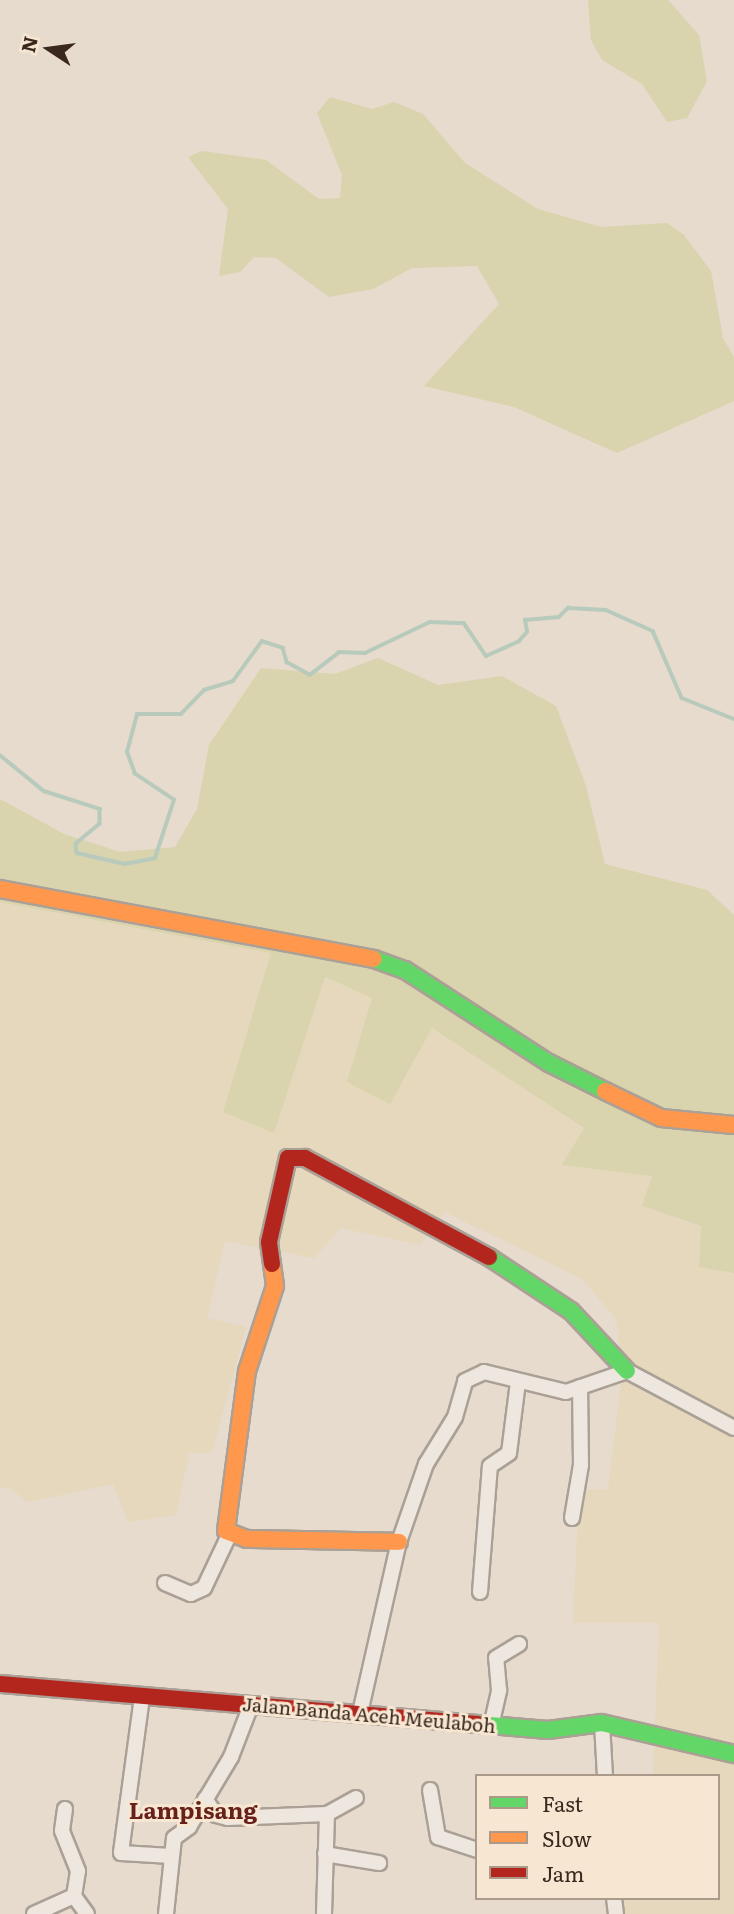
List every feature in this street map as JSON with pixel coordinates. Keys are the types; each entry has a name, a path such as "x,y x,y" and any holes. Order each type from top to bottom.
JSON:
{"main road":[{"path":"0,889 367,957 405,970 549,1063 661,1118 734,1125"},
{"path":"399,1542 229,1535 247,1371 275,1286 269,1242 292,1156 461,1238 571,1311 627,1371"},
{"name":"Jalan Banda Aceh Meulaboh","path":"0,1684 548,1730 602,1723 734,1754"}],"street":[{"path":"360,1713 399,1542 426,1464 455,1417 465,1381 484,1372 556,1392 627,1371 734,1428"},
{"path":"480,1592 490,1466 509,1453 518,1382"},
{"path":"572,1518 581,1465 580,1387"},
{"path":"165,1583 191,1594 204,1588 229,1535"},
{"path":"491,1726 499,1690 496,1658 519,1644"},
{"path":"142,1697 121,1853 171,1856"},
{"path":"166,1914 174,1838 205,1799 251,1705"},
{"path":"602,1723 605,1774"},
{"path":"430,1790 438,1837 475,1849"},
{"path":"205,1799 222,1817 327,1814 356,1798"},
{"path":"65,1809 62,1832 78,1871 74,1896 87,1914"},
{"path":"324,1914 327,1814"},
{"path":"325,1854 379,1863"},
{"path":"34,1914 74,1896"}],"shaded area":[{"path":"588,0 668,0 699,35 707,81 687,118 667,122 642,84 602,60 591,40"},
{"path":"330,97 372,109 394,102 423,114 465,163 538,209 601,227 667,223 684,235 711,271 723,338 734,357 734,401 617,453 514,407 424,386 499,304 477,266 412,268 373,289 329,297 276,258 254,257 240,272 219,276 228,209 188,157 202,151 266,160 319,199 340,198 342,175 317,113"},
{"path":"378,658 438,685 502,676 556,706 586,786 605,864 707,890 734,915 734,1273 699,1267 701,1226 642,1206 652,1176 562,1165 584,1128 432,1028 390,1104 347,1082 372,998 325,977 274,1133 223,1112 271,953 0,902 0,799 64,834 120,852 175,847 197,809 209,745 261,668 335,674"},
{"path":"0,902 272,953 223,1112 274,1133 324,977 372,998 348,1082 390,1103 432,1028 584,1128 563,1165 652,1176 642,1206 701,1227 699,1267 734,1273 734,1914 618,1914 618,1900 720,1900 720,1774 653,1774 659,1623 573,1623 579,1490 608,1489 623,1368 616,1319 582,1279 445,1212 420,1245 341,1228 314,1258 225,1241 207,1318 246,1327 212,1453 189,1453 176,1515 128,1522 113,1484 28,1502 8,1487 0,1488"}],"waterway":[{"path":"0,755 44,791 100,809 100,824 76,844 77,853 125,864 155,858 174,800 135,774 127,752 137,714 181,714 204,690 233,681 262,641 283,648 287,662 310,675 339,652 365,653 430,622 464,623 486,656 519,641 527,632 525,620 559,617 568,608 606,610 653,631 682,698 734,719"}],"traffic: fast":[{"path":"374,959 405,970 549,1063 605,1091"},
{"path":"489,1257 571,1311 627,1371"},
{"path":"478,1724 548,1730 602,1723 734,1754"}],"traffic: slow":[{"path":"0,889 374,959"},
{"path":"605,1091 661,1118 734,1125"},
{"path":"272,1264 275,1286 247,1371 226,1531 247,1539 399,1542"}],"traffic: jam":[{"path":"272,1264 269,1242 288,1158 305,1158 489,1257"},
{"path":"0,1684 478,1724"}],"district":[{"name":"Lampisang","path":"193,1809"}]}
